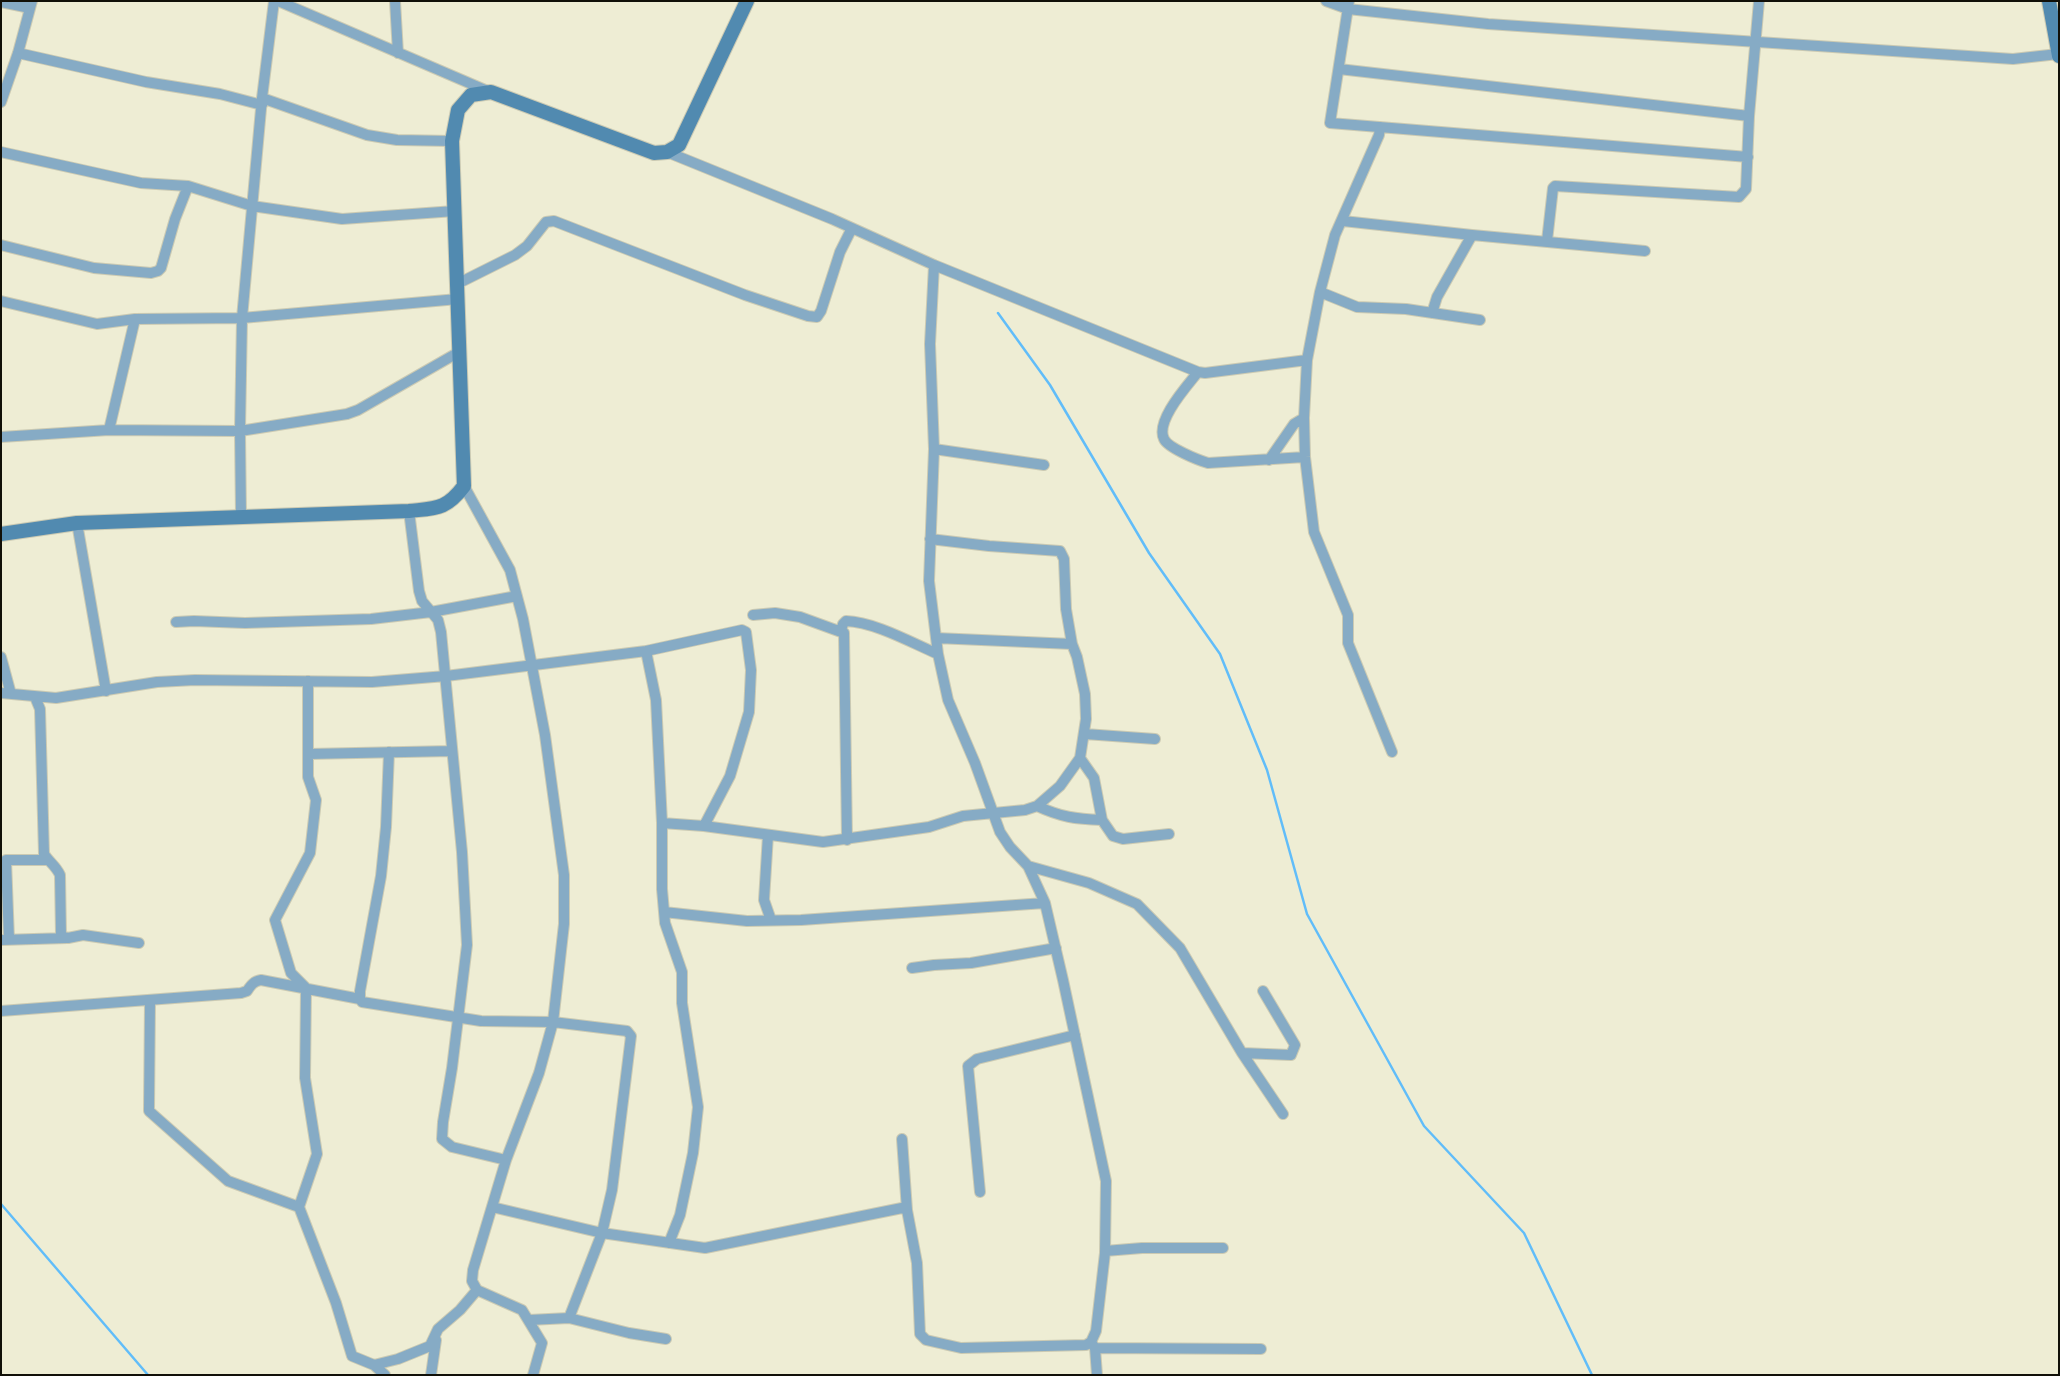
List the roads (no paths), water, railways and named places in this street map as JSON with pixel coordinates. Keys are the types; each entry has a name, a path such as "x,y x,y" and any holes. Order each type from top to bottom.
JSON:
{"street":[{"path":"241,516 242,318 262,102 274,1"},
{"path":"278,1 297,6 398,53 491,92 654,152 667,152 852,228 934,265 1198,372 1205,373 1307,360"},
{"path":"395,1 398,53"},
{"path":"667,152 680,145 747,1"},
{"path":"1326,1 1488,24 2013,59 2058,55 2049,1"},
{"path":"1547,241 1553,188 1555,186 1739,197 1746,189 1749,116 1760,1"},
{"path":"1,2 31,4 18,53 3,89 1,102"},
{"path":"1349,5 1330,123 1748,157"},
{"path":"18,53 146,82 262,102 367,135 397,140 452,141"},
{"path":"1339,69 1749,116"},
{"path":"491,92 471,95 458,110 452,141 464,486 510,570 517,596 545,735 564,875 564,924 553,1022 538,1073 506,1160 473,1270 472,1281 477,1290 522,1310 529,1320 542,1343 533,1375"},
{"path":"1380,127 1379,135 1335,235 1320,292 1307,360 1304,418 1305,457 1314,532 1348,615 1348,643 1392,752"},
{"path":"1,152 141,183 188,186 252,206 342,219 455,210"},
{"path":"1,245 94,268 158,272 161,268 175,219 188,186"},
{"path":"1343,220 1472,235 1645,251"},
{"path":"457,284 515,255 527,246 546,222 554,221 745,295 808,316 818,317 840,252 852,228"},
{"path":"1432,313 1437,297 1472,235"},
{"path":"934,265 930,344 934,449 929,581 938,654 948,700 975,763 1000,832 1028,866 1045,903 1056,948 1106,1180 1105,1250 1093,1345 1097,1375"},
{"path":"1320,292 1357,307 1406,309 1480,320"},
{"path":"1,301 97,324 135,319 242,318 458,298"},
{"path":"109,430 135,319"},
{"path":"1,437 109,430 240,431 347,414 358,410 459,352"},
{"path":"1198,372 1168,412 1162,436 1165,442 1195,459 1208,463 1305,457"},
{"path":"1269,460 1294,424 1304,418"},
{"path":"934,449 1044,465"},
{"path":"1,534 77,523 408,511 440,507 454,500 464,486"},
{"path":"408,511 419,591 422,601 438,620 441,632 462,852 466,945 459,1018 442,1140 452,1147 506,1160"},
{"path":"77,523 106,691"},
{"path":"662,823 704,826 823,842 847,840 929,827 964,816 1024,810 1037,806 1060,786 1080,758 1081,743 1085,734 1085,694 1077,657 1072,644 1066,609 1064,559 1060,551 989,546 930,539"},
{"path":"176,622 244,623 372,619 431,612 517,596"},
{"path":"753,615 775,613 800,617 844,633 847,840"},
{"path":"841,631 846,621 852,622 880,630 938,654"},
{"path":"1,657 6,694 56,698 158,682 195,680 372,682 446,676 646,651 742,630 746,632 751,670 749,712 730,776 704,826"},
{"path":"936,638 1072,644"},
{"path":"646,651 656,700 662,823 662,889 665,923 682,972 682,1003 698,1107 693,1153 680,1215 669,1243"},
{"path":"308,681 308,777 316,800 310,853 275,920 292,973 306,988 305,1078 317,1154 299,1207 336,1303 352,1356 374,1365 385,1375"},
{"path":"35,697 40,709 42,842 47,860 57,868 60,875 61,936 68,938"},
{"path":"40,709 56,698"},
{"path":"1085,734 1155,739"},
{"path":"308,754 452,751"},
{"path":"360,999 381,876 386,827 389,752"},
{"path":"1080,758 1094,778 1102,820 1109,832 1123,839 1169,834"},
{"path":"1037,806 1056,815 1078,819 1102,820"},
{"path":"768,835 764,900 771,920"},
{"path":"47,860 6,860 5,939 68,938 83,935 139,943"},
{"path":"1028,866 1089,884 1137,904 1180,948 1242,1053 1283,1114"},
{"path":"664,912 747,921 801,920 1045,903"},
{"path":"912,968 971,963 1056,948"},
{"path":"1,1011 241,993 247,991 256,980 262,980 360,999 362,1002 481,1022 553,1022 627,1031 631,1036 617,1161 602,1232 569,1318"},
{"path":"1242,1053 1291,1055 1294,1052 1295,1045 1263,991"},
{"path":"150,1000 149,1111 228,1181 299,1207"},
{"path":"980,1192 968,1066 977,1059 1075,1035"},
{"path":"902,1139 907,1210 917,1263 920,1334 926,1340 961,1348 1093,1345 1261,1349"},
{"path":"492,1207 602,1232 705,1248 902,1208 907,1210"},
{"path":"1105,1250 1223,1248"},
{"path":"374,1365 398,1359 430,1346 438,1329 460,1310 477,1290"},
{"path":"529,1320 569,1318 666,1340"},
{"path":"431,1375 438,1329"}],"waterway":[{"path":"998,313 1050,385 1149,553 1220,654 1267,770 1307,914 1424,1126 1524,1233 1592,1375"},
{"path":"1,1204 148,1375"}]}
